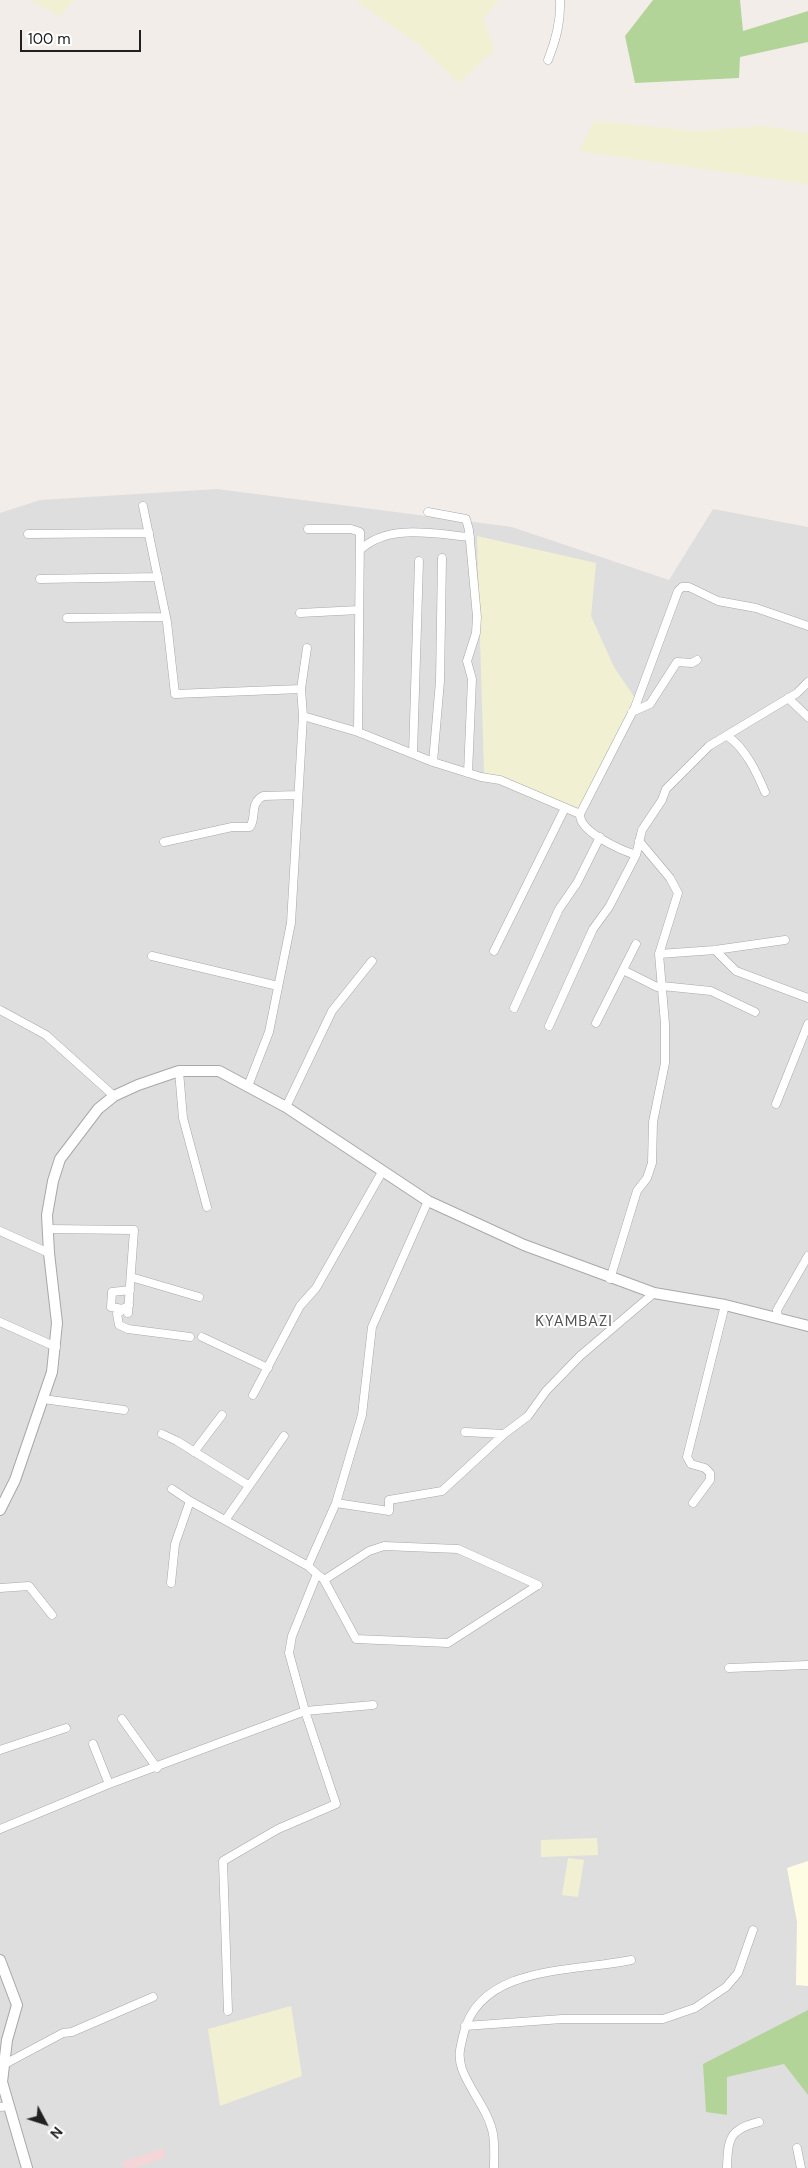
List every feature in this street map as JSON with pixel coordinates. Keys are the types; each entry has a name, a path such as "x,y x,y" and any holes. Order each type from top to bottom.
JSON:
{"street":[{"path":"548,60 561,18 560,0"},
{"path":"143,506 166,617 175,694 301,689"},
{"path":"428,512 466,519 470,537 476,633 467,661 472,679 468,773"},
{"path":"308,529 351,529 360,532 358,732"},
{"path":"360,550 370,541 404,531 470,537"},
{"path":"28,534 149,533"},
{"path":"433,762 440,681 442,558"},
{"path":"413,754 419,560"},
{"path":"40,579 158,577"},
{"path":"636,855 617,849 584,826 580,814 632,712 665,631 678,591 682,587 689,587 723,603 756,608 808,626"},
{"path":"300,613 359,610"},
{"path":"67,618 166,617"},
{"path":"248,1086 269,1032 290,923 303,716 301,689 307,648"},
{"path":"632,712 650,704 677,662 692,663 697,660"},
{"path":"550,1026 593,929 609,907 636,855 648,818 662,800 666,789 709,746 762,715 808,682"},
{"path":"788,698 808,717"},
{"path":"303,716 358,732 433,762 468,773 500,780 580,814"},
{"path":"727,736 740,749 759,777 765,792"},
{"path":"164,842 232,827 250,827 255,803 258,798 263,796 298,795"},
{"path":"494,951 565,808"},
{"path":"514,1008 559,908 577,882 600,837"},
{"path":"610,1279 638,1192 647,1178 652,1163 653,1122 665,1063 660,954 678,893 670,878 640,840"},
{"path":"660,954 715,950 785,940"},
{"path":"596,1023 636,944"},
{"path":"715,950 736,972 808,998"},
{"path":"152,956 278,986"},
{"path":"286,1107 332,1012 372,961"},
{"path":"623,970 657,987 711,991 755,1012"},
{"path":"0,1010 46,1035 114,1096"},
{"path":"776,1104 808,1024"},
{"path":"179,1071 183,1118 207,1207"},
{"path":"0,1510 15,1480 52,1372 57,1323 49,1253 49,1198 60,1159 98,1109 114,1096 138,1084 179,1071 219,1071 286,1107 428,1201 524,1246 610,1279 654,1293 724,1305 808,1326"},
{"path":"252,1396 296,1312 316,1288 382,1172"},
{"path":"308,1566 336,1503 362,1415 372,1327 428,1201"},
{"path":"48,1229 134,1230 128,1309"},
{"path":"0,1231 49,1253"},
{"path":"778,1318 777,1310 808,1256"},
{"path":"131,1277 199,1297"},
{"path":"128,1309 111,1307 112,1292 130,1290"},
{"path":"336,1503 389,1512 389,1500 442,1491 504,1434 528,1416 546,1391 580,1356 654,1293"},
{"path":"693,1504 710,1480 710,1473 705,1468 691,1464 687,1457 724,1305"},
{"path":"128,1309 117,1314 119,1325 128,1329 190,1337"},
{"path":"0,1322 56,1347"},
{"path":"202,1337 268,1368"},
{"path":"43,1399 124,1410"},
{"path":"194,1452 222,1416"},
{"path":"465,1432 504,1434"},
{"path":"162,1434 177,1440 248,1485"},
{"path":"226,1519 284,1436"},
{"path":"172,1488 190,1501 226,1519 308,1566 320,1577 356,1639 448,1643 538,1585 458,1549 384,1546 368,1550 320,1577 292,1636 289,1653 305,1710 336,1804 278,1829 223,1861 228,2011"},
{"path":"170,1583 175,1544 190,1501"},
{"path":"0,1588 29,1586 52,1615"},
{"path":"729,1668 808,1666"},
{"path":"0,1829 109,1784 157,1768 305,1710 373,1705"},
{"path":"122,1718 157,1768"},
{"path":"0,1750 66,1728"},
{"path":"93,1744 109,1784"},
{"path":"465,2026 562,2019 663,2019 694,2008 726,1987 738,1974 752,1930"},
{"path":"0,1960 16,2005 3,2053 2,2082 4,2107 27,2168"},
{"path":"494,2168 491,2126 463,2072 458,2057 465,2026 476,2006 483,1998 511,1983 550,1971 631,1960"},
{"path":"3,2065 63,2033 72,2032 153,1997"},
{"path":"727,2168 728,2144 732,2135 737,2130 759,2122"},
{"path":"797,2148 801,2168"}],"shaded area":[{"path":"30,0 74,0 60,16"},
{"path":"355,0 499,0 483,18 494,50 459,83 418,44"},
{"path":"594,121 697,131 764,126 808,133 808,184 579,151"},
{"path":"217,489 512,527 669,580 713,509 808,527 808,2168 0,2168 0,513 40,500"},
{"path":"477,536 596,563 591,616 614,667 637,701 580,809 484,773"},
{"path":"597,1838 598,1855 541,1857 541,1840"},
{"path":"568,1858 584,1860 578,1897 562,1895"},
{"path":"808,1861 808,1986 796,1985 797,1922 787,1868"},
{"path":"291,2006 302,2076 220,2106 208,2029"},
{"path":"163,2148 166,2157 136,2168 124,2168 122,2162"}],"green space":[{"path":"653,0 740,0 743,31 808,11 808,42 740,57 739,78 635,83 625,36"},
{"path":"808,2010 808,2095 784,2064 727,2077 727,2115 706,2112 703,2064"}],"district":[{"name":"KYAMBAZI","path":"574,1322"}]}
